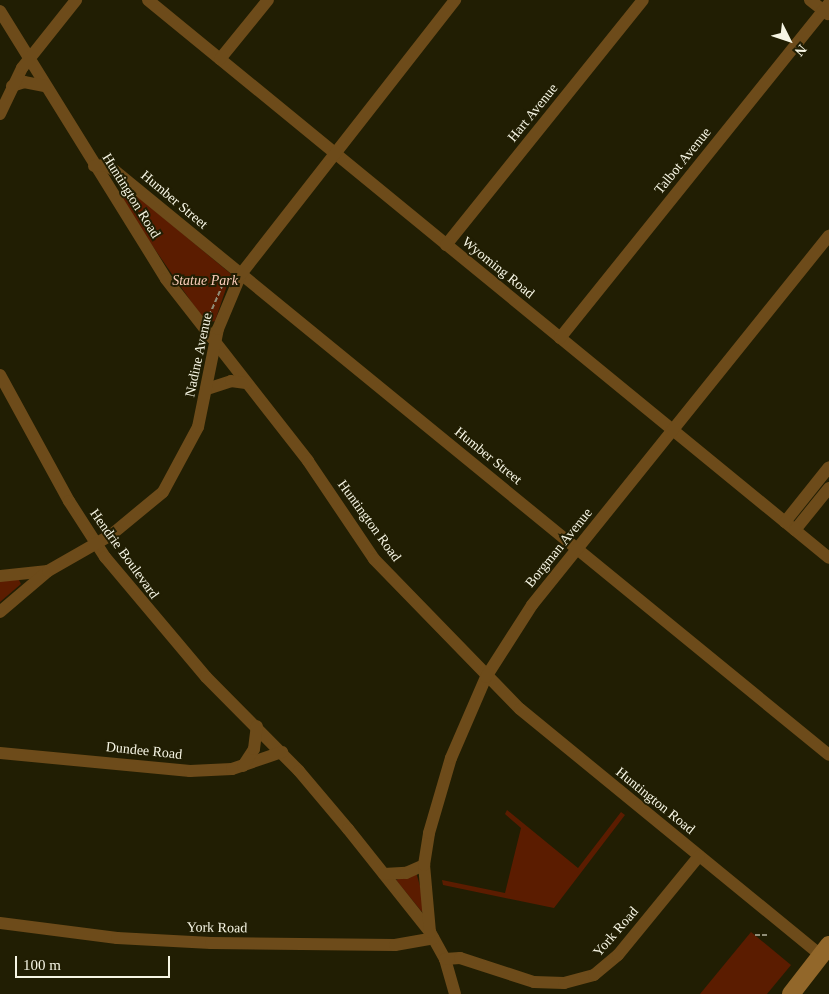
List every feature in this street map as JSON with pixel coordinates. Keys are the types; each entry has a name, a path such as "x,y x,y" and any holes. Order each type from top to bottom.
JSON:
{"main road":[{"path":"791,994 825,950"}],"street":[{"path":"0,114 12,86 29,57 76,0"},
{"name":"Wyoming Road","path":"148,0 829,558"},
{"path":"220,59 268,0"},
{"name":"Nadine Avenue","path":"0,612 48,571 133,519 163,492 198,427 208,390 224,311 235,272 455,0"},
{"name":"Hart Avenue","path":"446,245 643,0"},
{"path":"810,0 827,9"},
{"name":"Talbot Avenue","path":"560,338 827,9"},
{"name":"Huntington Road","path":"0,11 110,192 166,279 308,461 374,559 486,677 699,856 825,950"},
{"path":"12,86 24,82 45,86"},
{"name":"Humber Street","path":"94,166 106,165 127,181 235,272 577,548 829,755"},
{"name":"Humber Street","path":"110,192 127,181"},
{"name":"Borgman Avenue","path":"431,935 424,865 438,795 486,677 532,605 829,236"},
{"name":"Hendrie Boulevard","path":"0,375 95,544 140,604 282,752 384,874 431,935 445,959 455,994"},
{"path":"208,390 220,383 246,383"},
{"path":"785,522 829,467"},
{"path":"795,530 829,488"},
{"path":"0,576 48,571"},
{"path":"243,766 254,749 257,726"},
{"name":"Dundee Road","path":"0,753 190,771 243,766 282,752"},
{"name":"York Road","path":"445,959 460,958 540,982 564,983 594,975 618,955 699,856"},
{"path":"384,874 406,873 424,865"},
{"name":"York Road","path":"0,923 193,942 395,945 431,935"}],"path":[{"path":"207,322 235,272"},
{"path":"755,935 770,935"}],"green space":[{"name":"Statue Park","path":"123,189 129,189 231,274 215,321 206,323 124,205 119,195"},
{"path":"0,580 19,580 21,584 0,602"},
{"path":"507,810 578,868 621,812 625,815 554,908 443,885 442,880 505,893 521,828 505,814"},
{"path":"416,872 426,907 422,912 396,880"},
{"path":"751,932 791,965 767,994 700,994"}]}
